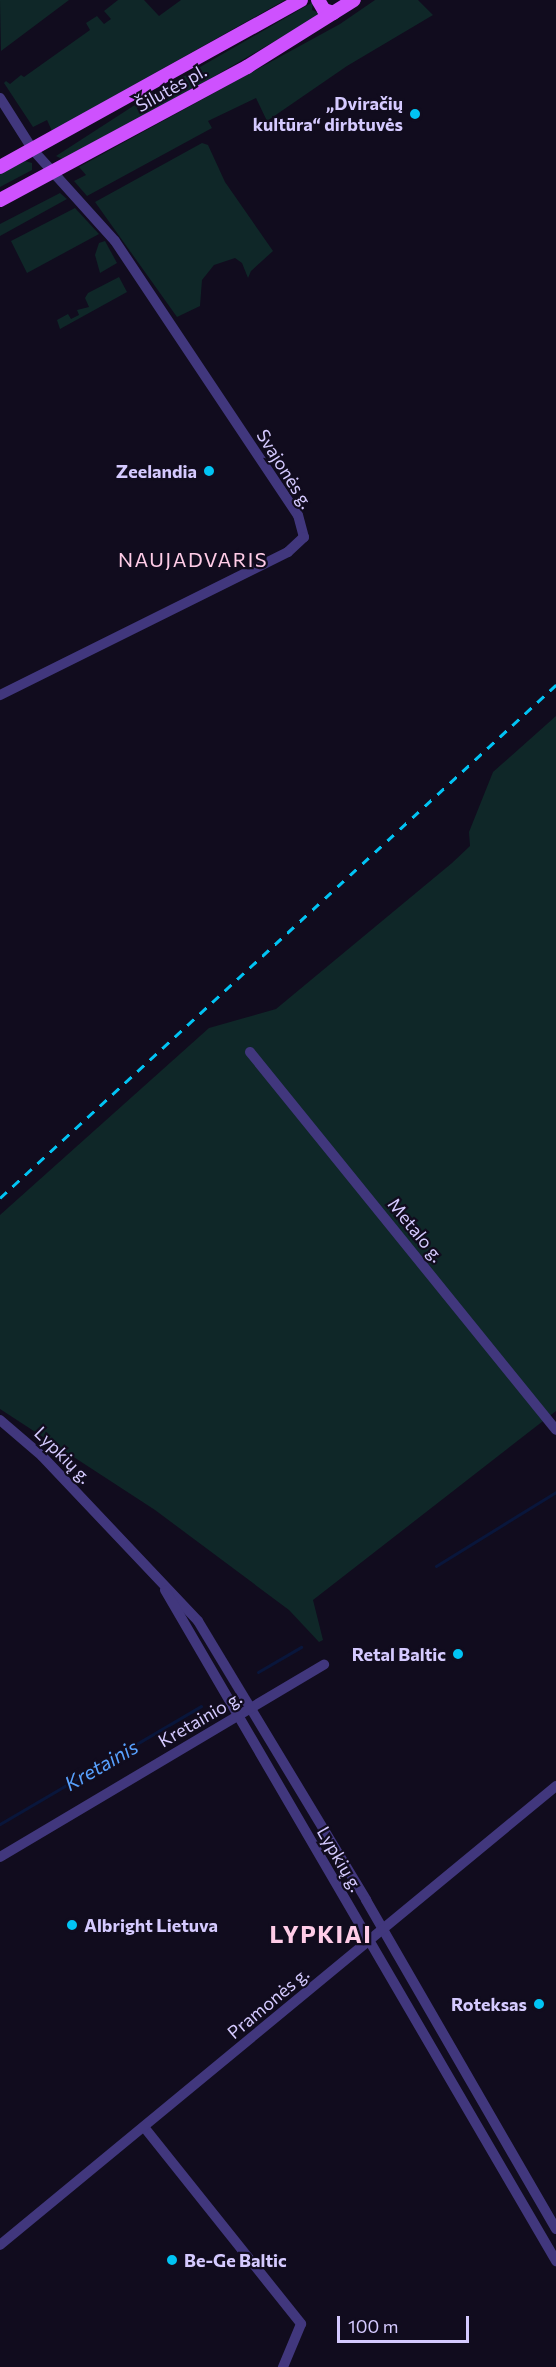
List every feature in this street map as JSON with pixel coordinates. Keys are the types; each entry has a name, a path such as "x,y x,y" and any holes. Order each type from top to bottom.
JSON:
{"main road":[{"name":"Šilutės pl.","path":"0,167 301,0"},
{"path":"318,0 324,10 334,14"},
{"name":"Šilutės pl.","path":"0,200 247,67 354,0"}],"street":[{"path":"0,98 33,150 52,173"},
{"name":"Svajonės g.","path":"0,695 288,552 304,537 298,515 115,241 52,173"},
{"name":"Metalo g.","path":"250,1052 556,1430"},
{"name":"Lypkių g.","path":"0,1420 42,1456 198,1621 383,1929 556,2229"},
{"name":"Lypkių g.","path":"150,1568 173,1600 238,1716 556,2261"},
{"name":"Kretainio g.","path":"0,1857 324,1665"},
{"name":"Pramonės g.","path":"0,2245 556,1786"},
{"path":"144,2127 301,2324 283,2367"}],"green space":[{"path":"0,0 69,0 1,51"},
{"path":"118,0 144,0 159,16 181,0 285,0 52,131 47,120 33,127 4,83 6,81 10,84 21,75 24,77 90,30 86,23 97,16 104,24 111,19 104,11"},
{"path":"375,0 418,0 433,15 347,66 267,121 256,98 208,121 212,128 87,196 74,181 86,175 79,167 340,24"},
{"path":"313,2 312,10 321,14 203,83 62,159 56,156 141,101"},
{"path":"202,143 208,145 225,182 273,251 251,271 248,278 242,263 235,258 214,265 202,280 200,306 177,317 95,202"},
{"path":"25,161 32,163 32,170 0,187 0,174"},
{"path":"60,193 67,199 0,236 0,224"},
{"path":"75,208 99,234 27,273 11,241"},
{"path":"105,241 117,263 100,273 95,255 99,243"},
{"path":"119,277 127,292 60,329 57,320 68,314 71,319 79,315 77,310 89,307 85,298 88,293"},
{"path":"556,716 556,1411 313,1600 323,1640 319,1642 289,1610 155,1510 0,1409 0,1215 209,1028 276,1009 452,863 470,846 469,832 493,772"}],"waterway":[{"name":"Kretainis","path":"436,1566 556,1492"},
{"name":"Kretainis","path":"258,1672 301,1647"},
{"name":"Kretainis","path":"0,1824 201,1706"}],"railway":[{"path":"0,1198 556,685"}],"place":[{"name":"„Dviračių kultūra“ dirbtuvės","path":"415,114"},
{"name":"Zeelandia","path":"209,471"},
{"name":"Retal Baltic","path":"458,1654"},
{"name":"Albright Lietuva","path":"72,1925"},
{"name":"Roteksas","path":"539,2004"},
{"name":"Be-Ge Baltic","path":"172,2260"}],"district":[{"name":"NAUJADVARIS","path":"193,559"},
{"name":"LYPKIAI","path":"321,1934"}]}
